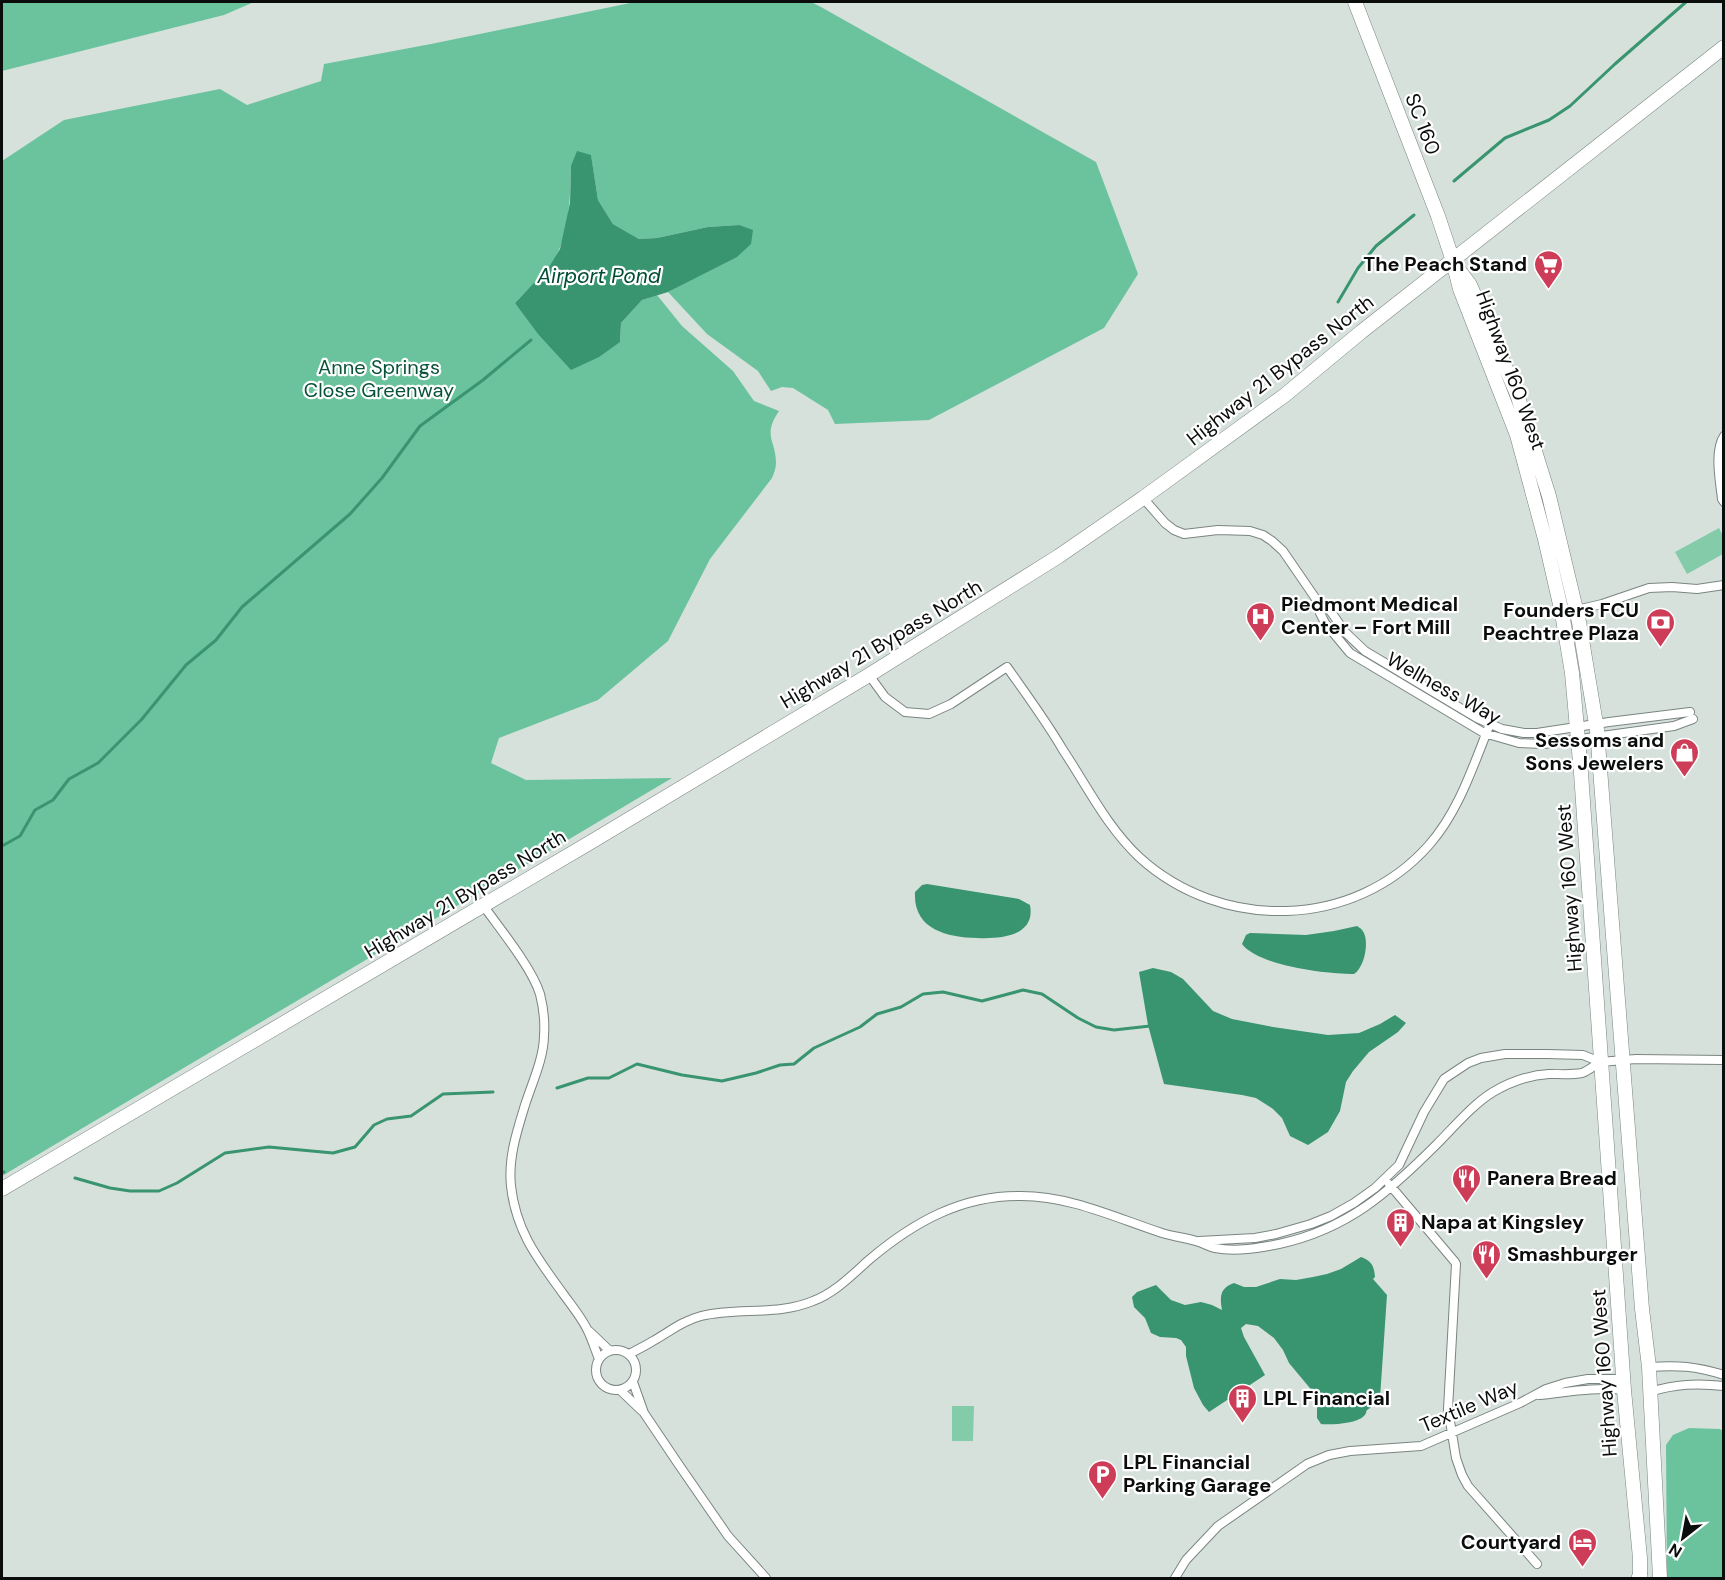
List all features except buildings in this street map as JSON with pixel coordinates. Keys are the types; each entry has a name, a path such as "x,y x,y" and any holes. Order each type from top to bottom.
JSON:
{"main road":[{"name":"SC 160","path":"1355,2 1438,216 1453,261"},
{"name":"Highway 21 Bypass North","path":"2,1189 869,675 1059,556 1285,395 1361,332 1724,46"},
{"name":"Highway 160 West","path":"1453,261 1460,289 1517,435 1545,539 1569,612 1587,732 1623,1060 1642,1309 1649,1367 1660,1578"},
{"name":"Highway 160 West","path":"1569,612 1572,673 1587,732 1600,1062 1623,1384 1640,1578"}],"street":[{"path":"1724,436 1721,440 1718,467 1724,502"},
{"name":"Wellness Way","path":"1143,498 1174,530 1184,534 1218,530 1250,531 1263,535 1278,545 1318,602 1327,606 1344,632 1379,666 1486,734 1503,740 1529,744 1557,743 1587,732"},
{"path":"1569,612 1617,600 1649,588 1697,589 1724,585"},
{"name":"Wellness Way","path":"1379,666 1490,724 1524,733 1587,732"},
{"path":"869,675 885,697 905,712 929,714 951,704 1007,667 1104,815 1138,856 1161,875 1191,892 1233,907 1266,912 1296,911 1338,903 1359,896 1411,864 1439,832 1456,806 1490,724"},
{"path":"1691,715 1674,726 1587,732 1691,715"},
{"path":"483,905 528,971 539,992 543,1011 544,1036 538,1065 519,1125 510,1166 514,1204 520,1225 530,1246 587,1328 610,1351"},
{"path":"1198,1241 1255,1238 1276,1234 1311,1224 1354,1203 1375,1188 1399,1165 1424,1112 1444,1079 1468,1063 1505,1054 1583,1055 1600,1062"},
{"path":"629,1354 678,1325 701,1316 780,1310 814,1301 837,1287 906,1231 944,1210 998,1196 1050,1198 1079,1204 1165,1234 1198,1241 1213,1248 1250,1249 1296,1239 1329,1229 1362,1210 1392,1188 1466,1115 1493,1092 1522,1079 1584,1072 1600,1062 1724,1060"},
{"path":"1384,1179 1456,1264 1448,1408 1456,1458 1462,1475 1468,1486 1537,1564"},
{"path":"587,1328 599,1359 596,1372 598,1378 607,1388 620,1390 633,1382 636,1372 635,1362 629,1354 616,1350 610,1351 599,1359"},
{"path":"635,1362 655,1340"},
{"path":"1649,1367 1679,1365 1701,1367 1724,1375"},
{"name":"Textile Way","path":"1175,1578 1186,1560 1218,1526 1307,1464 1329,1455 1350,1451 1421,1446 1453,1434 1546,1389 1565,1383 1588,1379 1623,1384"},
{"path":"633,1382 644,1413"},
{"path":"1650,1392 1689,1384 1724,1386"},
{"path":"620,1390 644,1413 728,1536 766,1578"}],"shaded area":[{"path":"1719,528 1723,536 1723,554 1687,574 1675,552"},
{"path":"952,1406 974,1406 973,1441 952,1441"}],"green space":[{"path":"2,2 254,2 224,15 2,71"},
{"name":"Anne Springs Close Greenway","path":"635,2 811,2 821,7 1096,162 1138,274 1104,328 929,420 835,424 828,410 793,388 782,387 771,391 758,371 707,334 668,292 694,278 739,225 708,227 657,238 639,239 613,224 598,200 591,156 571,166 568,218 562,243 550,266 515,303 620,342 621,323 642,300 657,295 682,326 733,371 754,401 779,411 771,426 776,465 772,478 710,559 668,641 598,700 499,738 491,763 526,780 672,778 2,1176 2,161 64,120 220,89 247,105 321,81 324,64"},
{"path":"1689,1428 1723,1431 1723,1578 1667,1578 1666,1445 1673,1435"}],"water":[{"name":"Airport Pond","path":"577,151 591,155 598,200 613,224 639,239 657,238 708,227 739,225 753,230 751,244 737,257 668,292 642,300 621,323 620,342 599,357 571,370 538,334 515,303 549,267 560,249 570,203 571,166"},
{"path":"922,885 1019,899 1030,905 1030,916 1022,930 995,938 954,936 943,933 926,923 919,915 915,892"},
{"path":"1357,926 1364,933 1366,949 1363,961 1354,974 1311,970 1278,963 1251,952 1242,944 1246,935 1250,933 1306,935"},
{"path":"1153,968 1171,972 1183,979 1213,1011 1232,1019 1328,1035 1359,1033 1395,1015 1406,1023 1398,1032 1369,1052 1353,1071 1346,1082 1340,1111 1328,1132 1308,1145 1290,1136 1282,1118 1256,1098 1164,1084 1148,1025 1139,972"},
{"path":"1361,1257 1372,1264 1375,1277 1373,1279 1387,1295 1380,1398 1364,1416 1350,1422 1321,1424 1317,1418 1314,1393 1289,1363 1274,1338 1258,1326 1246,1324 1241,1328 1244,1337 1265,1375 1209,1412 1194,1388 1186,1347 1181,1340 1176,1338 1160,1337 1151,1333 1145,1318 1134,1307 1132,1297 1137,1292 1156,1285 1171,1300 1185,1305 1201,1302 1222,1310 1223,1291 1234,1283 1244,1287 1256,1287 1280,1279 1296,1280 1313,1277 1341,1269"}],"waterway":[{"path":"1454,181 1505,138 1549,120 1570,106 1686,2"},
{"path":"1338,302 1358,268 1376,246 1414,215"},
{"path":"2,846 20,836 35,810 53,800 69,779 98,763 142,719 186,665 216,640 242,607 350,514 382,478 420,426 483,380 531,340"},
{"path":"557,1088 588,1078 609,1078 637,1064 682,1075 722,1081 780,1065 794,1064 814,1048 860,1027 877,1014 901,1007 923,994 943,992 982,1001 1023,990 1042,994 1096,1027 1114,1030 1150,1026"},
{"path":"75,1178 110,1188 159,1191 177,1183 225,1153 269,1147 333,1153 355,1147 374,1125 387,1119 411,1116 443,1094 493,1092"}],"place":[{"name":"The Peach Stand","path":"1548,290"},
{"name":"Piedmont Medical Center – Fort Mill","path":"1260,642"},
{"name":"Founders FCU Peachtree Plaza","path":"1660,648"},
{"name":"Sessoms and Sons Jewelers","path":"1685,778"},
{"name":"Panera Bread","path":"1466,1204"},
{"name":"Napa at Kingsley","path":"1400,1248"},
{"name":"Smashburger","path":"1486,1280"},
{"name":"LPL Financial","path":"1242,1424"},
{"name":"LPL Financial Parking Garage","path":"1102,1500"},
{"name":"Courtyard","path":"1582,1568"}]}
